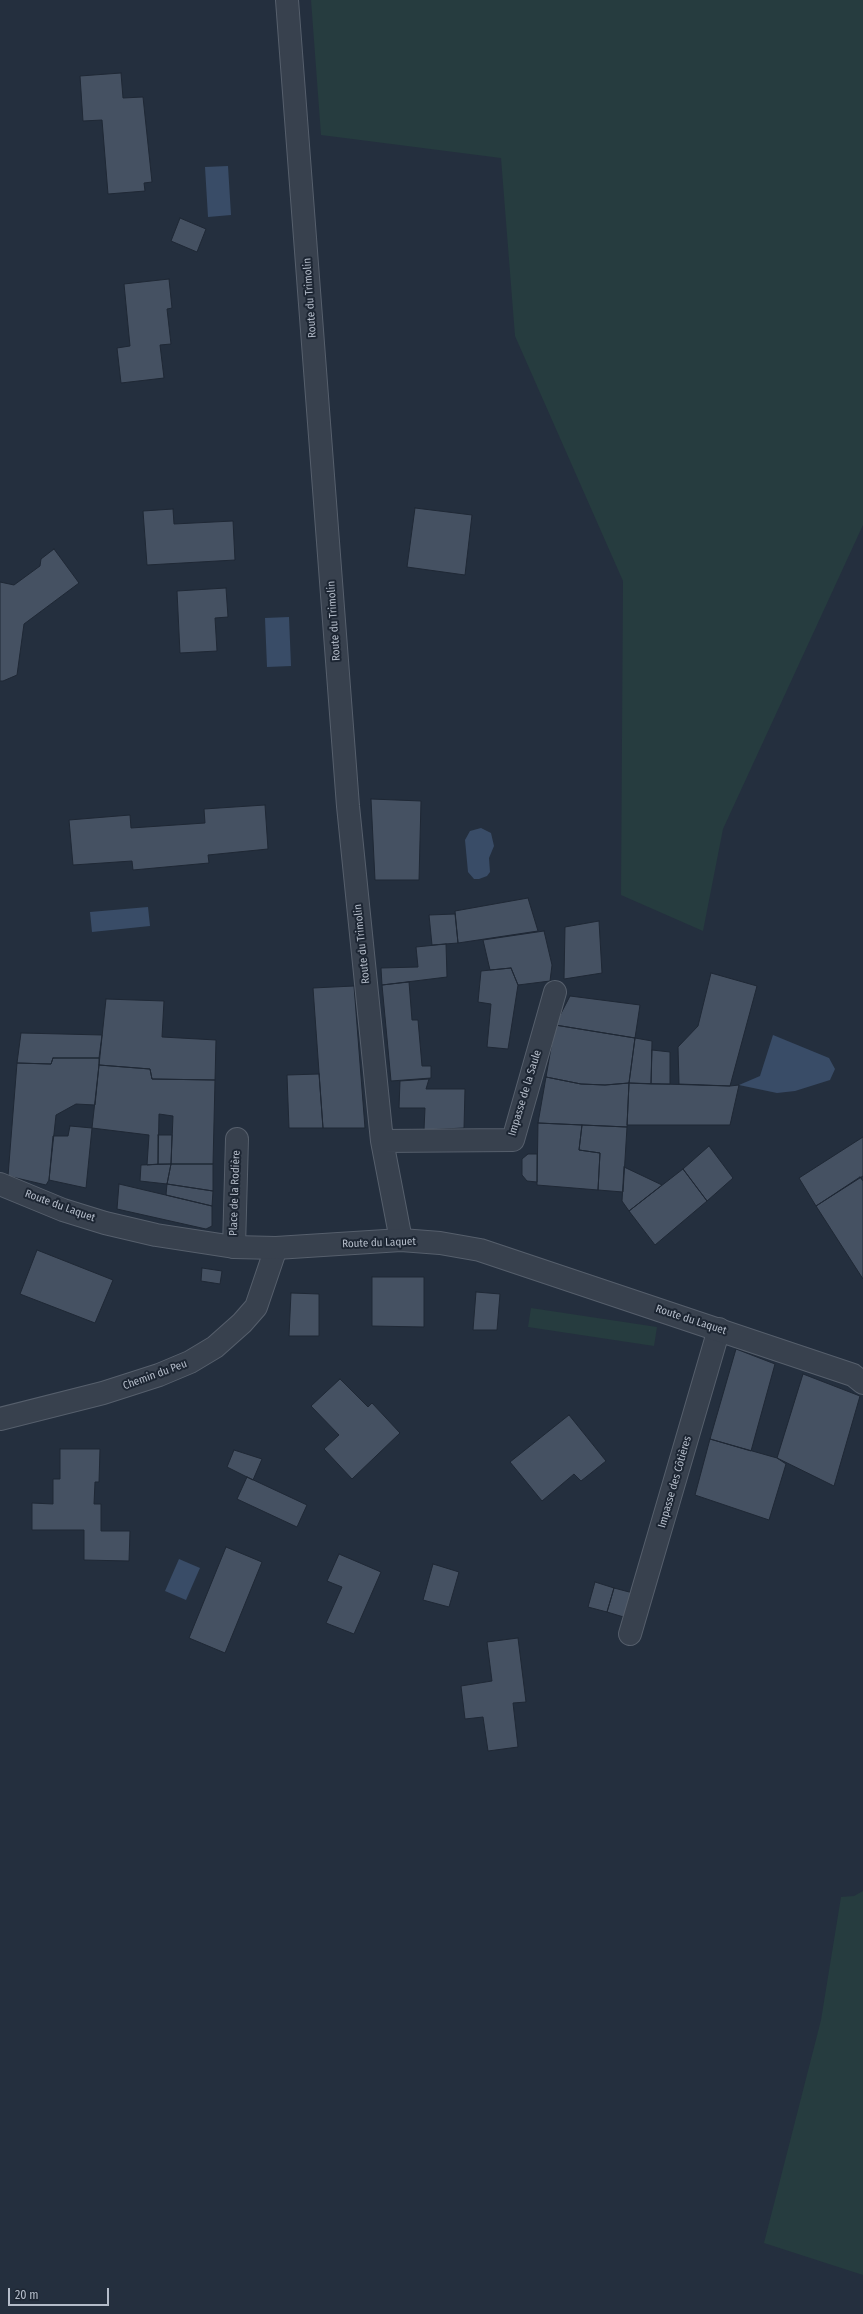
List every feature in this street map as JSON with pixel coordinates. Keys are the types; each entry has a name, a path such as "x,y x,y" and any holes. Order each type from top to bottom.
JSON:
{"street":[{"name":"Route du Trimolin","path":"287,0 348,806 382,1141 401,1240"},
{"name":"Impasse de la Saule","path":"382,1141 513,1140 556,992"},
{"name":"Place de la Rodière","path":"234,1247 237,1138"},
{"name":"Route du Laquet","path":"0,1184 63,1210 105,1223 156,1235 234,1247 276,1248 401,1240 440,1243 480,1250 860,1376"},
{"name":"Chemin du Peu","path":"0,1419 102,1393 159,1376 190,1362 215,1347 242,1323 256,1307 276,1248"},
{"name":"Impasse des Côtières","path":"630,1634 719,1329"}],"green space":[{"path":"311,0 863,0 863,525 723,829 703,931 621,895 623,581 515,336 501,158 321,135"},
{"path":"531,1308 657,1327 654,1346 528,1327"},
{"path":"863,1891 863,2275 764,2243 821,2020 841,1897 854,1896"}],"water":[{"path":"228,166 231,215 208,217 205,167"},
{"path":"289,617 291,666 267,667 265,618"},
{"path":"481,828 491,833 494,846 489,858 490,872 487,876 474,879 468,872 465,840 470,831"},
{"path":"148,907 150,926 92,932 90,912"},
{"path":"773,1035 829,1058 835,1069 830,1080 795,1091 777,1093 739,1085 760,1076"},
{"path":"179,1559 200,1568 186,1600 165,1591"}],"building":[{"path":"121,73 123,98 143,97 152,182 144,183 145,191 108,194 102,120 83,121 80,76"},
{"path":"180,218 206,229 197,252 171,241"},
{"path":"169,279 172,308 167,309 171,344 160,345 164,378 121,383 117,348 130,346 124,284"},
{"path":"415,508 472,515 465,575 407,567"},
{"path":"173,509 174,524 233,521 235,560 147,565 143,511"},
{"path":"54,549 79,583 24,624 17,675 0,681 0,582 14,585 40,566 41,559"},
{"path":"226,588 228,617 215,618 217,651 180,653 177,591"},
{"path":"371,799 421,801 419,880 375,880"},
{"path":"265,805 268,849 208,855 209,863 133,870 132,861 73,865 69,820 130,815 131,828 205,823 204,809"},
{"path":"528,898 538,931 458,943 455,911"},
{"path":"455,914 458,943 432,945 429,915"},
{"path":"599,921 602,973 564,979 565,927"},
{"path":"544,931 552,965 550,981 518,985 511,968 490,970 483,940"},
{"path":"446,944 447,977 382,985 381,968 418,967 416,947"},
{"path":"511,968 518,985 508,1049 487,1047 491,1004 478,1002 481,971"},
{"path":"711,973 757,986 730,1086 679,1084 678,1047 698,1026"},
{"path":"409,982 412,1020 418,1020 422,1066 431,1066 431,1078 391,1081 382,985"},
{"path":"354,986 365,1128 323,1128 313,988"},
{"path":"570,996 640,1005 635,1038 555,1025"},
{"path":"106,999 164,1001 162,1037 216,1040 215,1080 152,1079 150,1069 99,1065"},
{"path":"555,1025 635,1038 629,1083 605,1085 581,1084 546,1077"},
{"path":"21,1033 102,1035 99,1058 53,1058 51,1064 17,1063"},
{"path":"635,1038 652,1041 651,1084 629,1083"},
{"path":"652,1050 670,1052 670,1084 651,1084"},
{"path":"53,1058 99,1058 99,1065 95,1105 76,1104 56,1115 49,1180 46,1185 8,1176 17,1063 51,1064"},
{"path":"99,1065 150,1069 152,1079 215,1080 213,1164 171,1164 173,1116 159,1114 158,1164 147,1165 149,1135 92,1128"},
{"path":"319,1074 323,1128 289,1128 287,1075"},
{"path":"546,1077 581,1084 605,1085 629,1083 627,1127 538,1123"},
{"path":"429,1079 426,1089 465,1089 464,1128 424,1130 425,1108 399,1108 400,1081"},
{"path":"629,1083 739,1085 730,1125 627,1125"},
{"path":"538,1123 582,1125 579,1150 600,1153 598,1190 537,1185"},
{"path":"582,1125 627,1127 623,1192 598,1190 600,1153 579,1150"},
{"path":"70,1126 92,1128 86,1188 49,1180 53,1136 68,1136"},
{"path":"158,1135 172,1135 171,1164 158,1164"},
{"path":"863,1137 863,1176 816,1206 799,1178"},
{"path":"709,1146 733,1178 707,1201 683,1169"},
{"path":"528,1154 537,1154 537,1182 527,1181 522,1175 522,1159"},
{"path":"171,1164 213,1164 213,1191 167,1184"},
{"path":"171,1164 167,1184 140,1181 141,1165"},
{"path":"624,1167 662,1185 629,1211 622,1201"},
{"path":"683,1169 707,1201 655,1245 629,1211"},
{"path":"860,1177 863,1181 863,1279 816,1206"},
{"path":"119,1184 212,1206 212,1226 206,1229 117,1209"},
{"path":"167,1184 213,1191 212,1206 166,1195"},
{"path":"37,1250 113,1280 95,1323 20,1294"},
{"path":"202,1268 222,1271 220,1284 201,1281"},
{"path":"372,1277 424,1277 424,1327 372,1326"},
{"path":"476,1292 500,1294 497,1330 473,1330"},
{"path":"291,1293 319,1294 319,1336 289,1336"},
{"path":"736,1349 775,1364 751,1451 710,1439"},
{"path":"803,1374 860,1396 834,1486 777,1458"},
{"path":"340,1379 368,1407 372,1403 400,1433 352,1479 324,1449 339,1435 311,1406"},
{"path":"569,1415 606,1461 581,1481 574,1474 542,1501 510,1462"},
{"path":"710,1439 777,1458 786,1464 769,1520 695,1495"},
{"path":"60,1449 100,1449 99,1482 95,1482 94,1504 101,1504 101,1531 130,1531 129,1561 84,1560 84,1530 32,1530 32,1503 53,1504 53,1479 60,1479"},
{"path":"234,1450 262,1459 253,1480 227,1467"},
{"path":"247,1477 307,1505 297,1527 237,1499"},
{"path":"226,1547 262,1562 225,1653 189,1638"},
{"path":"339,1554 381,1572 354,1634 326,1623 342,1587 327,1581"},
{"path":"433,1564 459,1572 449,1607 423,1600"},
{"path":"595,1582 614,1588 607,1612 588,1607"},
{"path":"614,1588 633,1593 627,1618 607,1612"},
{"path":"518,1638 526,1702 513,1703 518,1747 488,1751 483,1717 465,1719 461,1686 492,1681 487,1642"}]}
